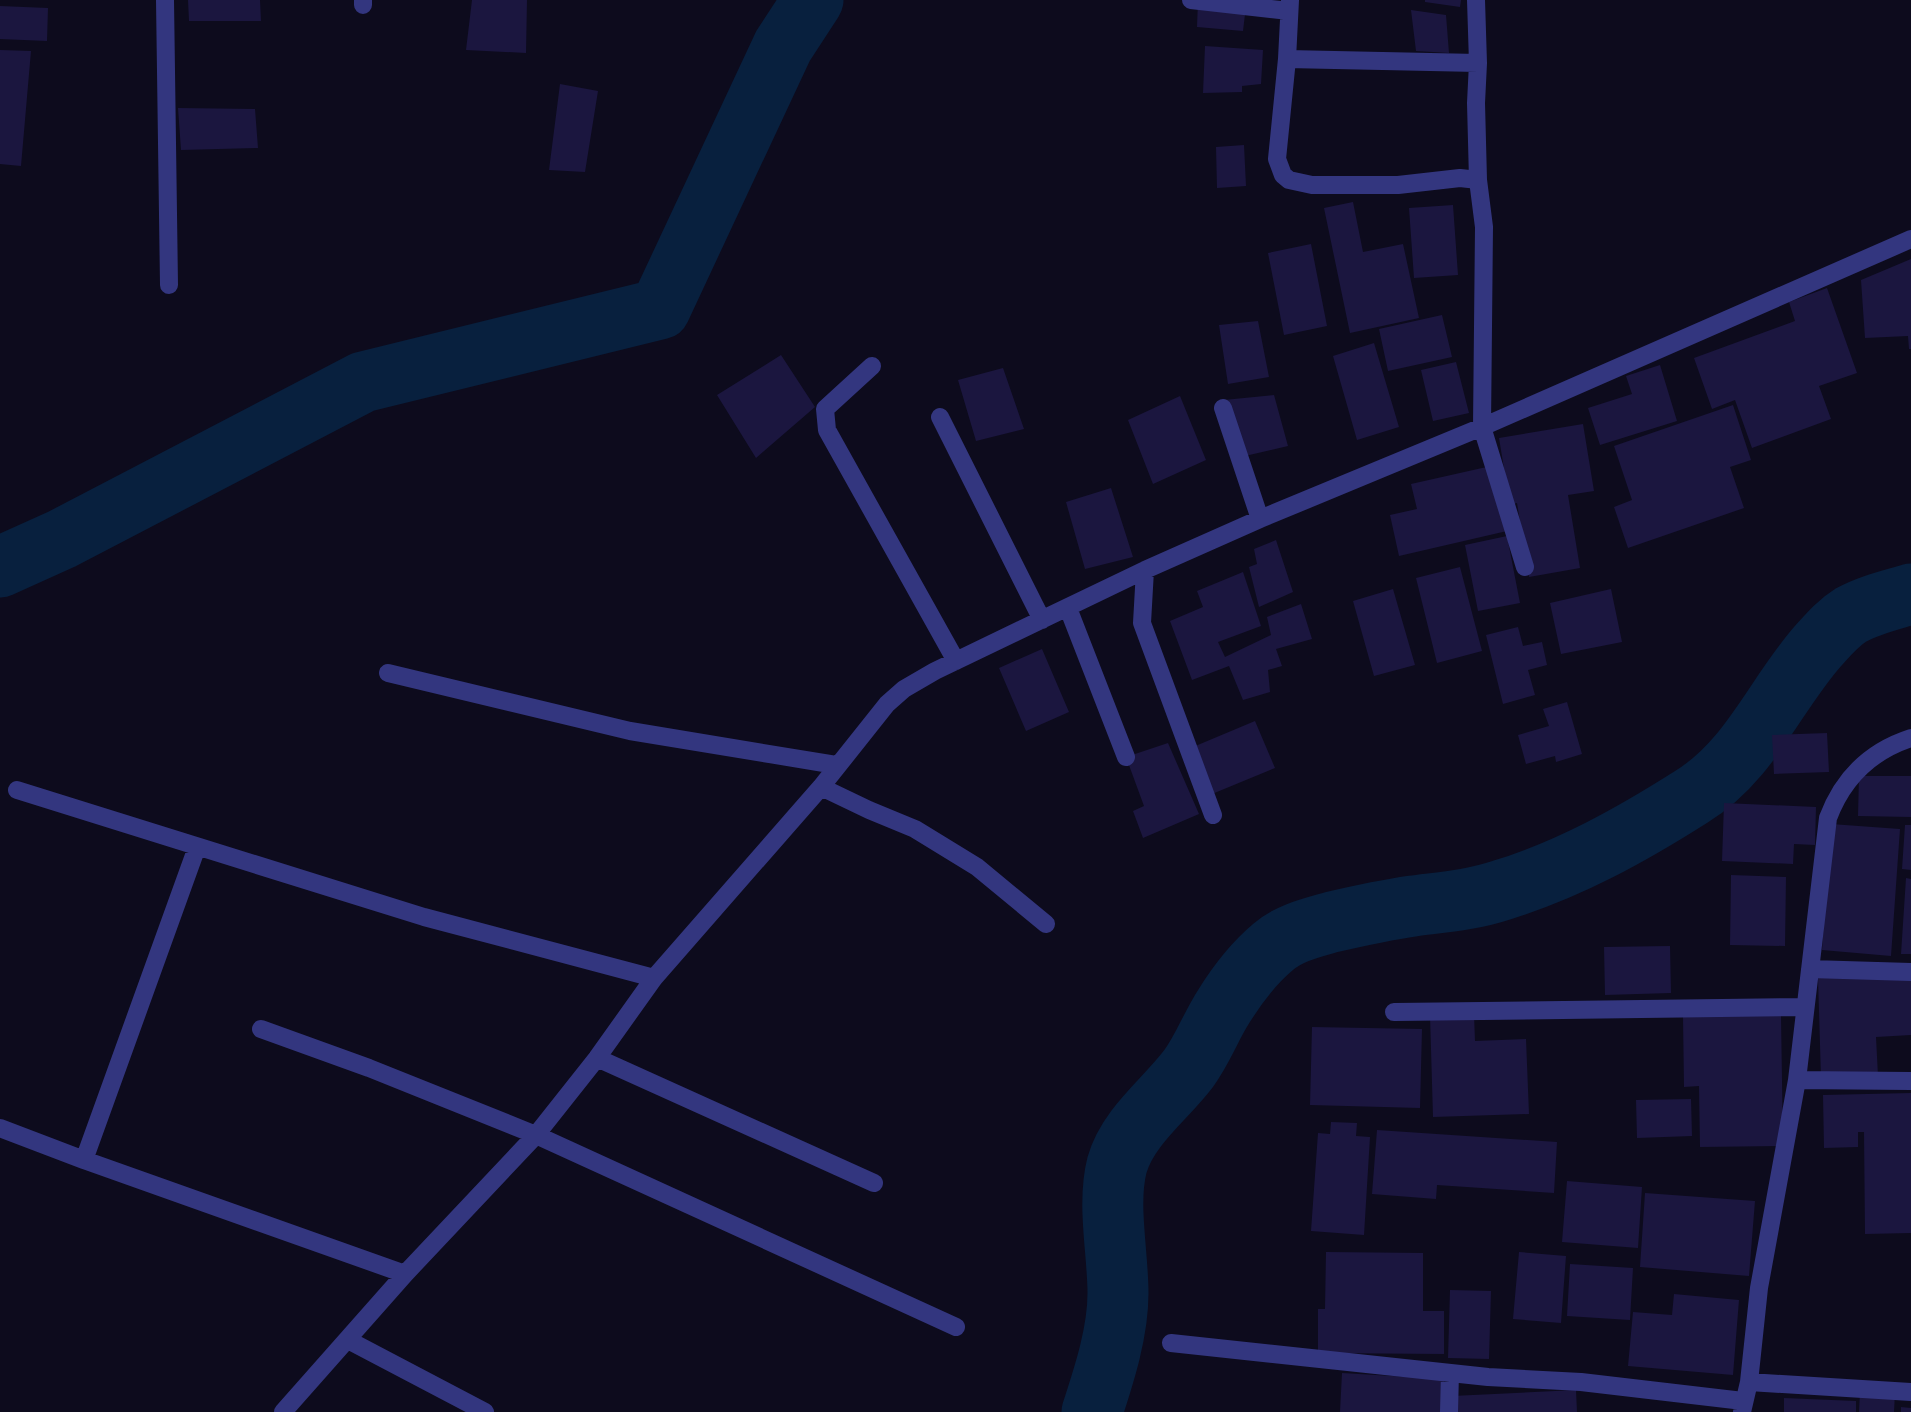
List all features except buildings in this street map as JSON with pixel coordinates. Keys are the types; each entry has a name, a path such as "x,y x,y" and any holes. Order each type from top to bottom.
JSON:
{"street":[{"path":"165,0 169,285"},
{"path":"1191,0 1289,5 1287,59 1277,159 1280,169 1289,180 1312,184 1398,185 1460,177 1478,180"},
{"path":"1476,0 1478,180 1484,227 1482,427 1525,567"},
{"path":"1287,59 1478,63"},
{"path":"283,1412 405,1274 536,1135 597,1058 654,978 821,787 887,704 904,689 1145,569 1482,427 1911,239"},
{"path":"872,366 825,409 827,430 956,661"},
{"path":"1223,408 1261,519"},
{"path":"940,417 1042,620"},
{"path":"1145,569 1142,623 1213,815"},
{"path":"1068,608 1126,757"},
{"path":"388,673 630,731 836,765"},
{"path":"1171,1343 1450,1373 1581,1382 1743,1407 1749,1382 1759,1288 1797,1080 1828,818 1837,795 1876,754 1911,738"},
{"path":"821,787 915,829 977,867 1046,924"},
{"path":"17,790 424,917 654,978"},
{"path":"83,1160 197,847"},
{"path":"1810,969 1911,972"},
{"path":"1394,1012 1804,1007"},
{"path":"261,1029 369,1068 536,1135 956,1327"},
{"path":"597,1058 874,1184"},
{"path":"1797,1080 1911,1081"},
{"path":"0,1128 405,1274"},
{"path":"348,1340 485,1412"},
{"path":"1449,1412 1450,1373"},
{"path":"1749,1382 1911,1392"}],"waterway":[{"path":"0,567 62,539 363,382 660,309 783,46 813,0"},
{"path":"1092,1412 1110,1354 1116,1323 1118,1278 1113,1196 1114,1180 1122,1151 1139,1125 1189,1068 1229,998 1259,960 1279,942 1308,929 1382,911 1491,893 1552,872 1623,838 1691,797 1730,765 1746,747 1802,665 1833,629 1865,608 1911,594"}]}
